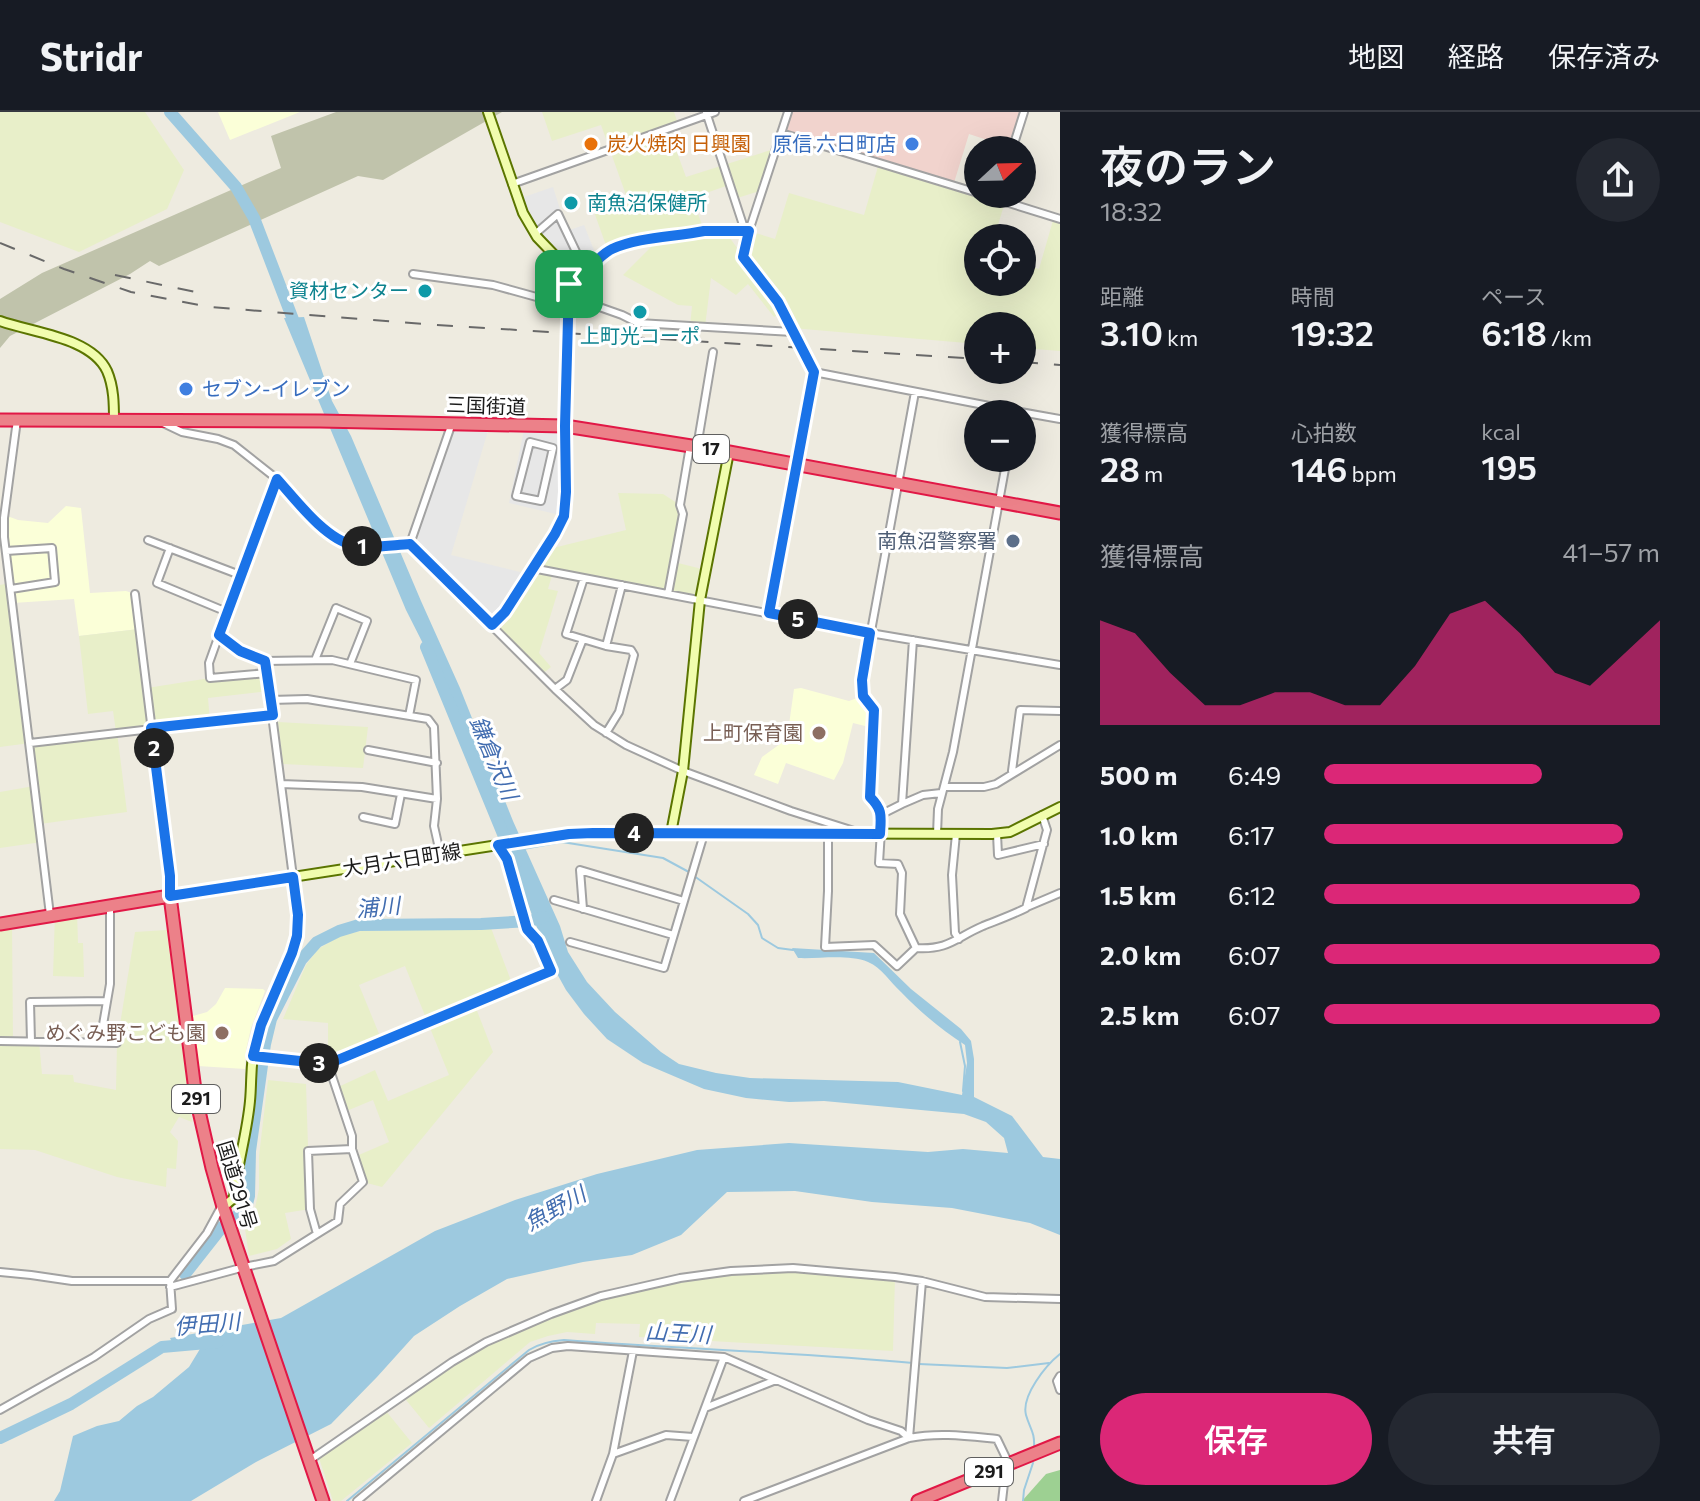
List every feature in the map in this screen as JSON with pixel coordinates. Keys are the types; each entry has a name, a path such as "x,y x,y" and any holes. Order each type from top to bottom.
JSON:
{"highway":[{"name":"三国街道","path":"0,420 565,426 729,452 1060,513"},
{"path":"0,924 170,896"},
{"name":"国道291号","path":"170,896 196,1098 212,1168 323,1501"},
{"name":"291","path":"918,1501 1060,1443"}],"main road":[{"path":"488,112 523,213 535,234 560,261 569,284 565,426"},
{"path":"0,321 72,342 93,353 110,381 114,421"},
{"path":"671,833 683,771 700,600 729,452"},
{"name":"大月六日町線","path":"170,896 569,834 997,834 1010,832 1060,807"},
{"path":"223,1207 234,1198 236,1170 250,1102 253,1056 261,1025 297,936 298,915 293,877"}],"street":[{"path":"512,184 715,112"},
{"path":"769,613 814,372 778,302 743,257 747,231 788,112"},
{"path":"1016,136 1024,112"},
{"path":"707,114 747,231"},
{"path":"781,133 964,189"},
{"path":"1030,208 1060,219"},
{"path":"535,234 558,214 580,260"},
{"path":"569,284 577,281 608,251 628,242 704,231 747,231"},
{"path":"413,274 493,285 569,306 588,303 638,323 793,332"},
{"path":"668,594 683,514 680,505 713,352"},
{"path":"814,372 964,402"},
{"path":"915,392 862,680 863,696 874,710 870,797 879,805 882,814 879,863 898,864 902,873 900,914 916,948"},
{"path":"1036,416 1060,419"},
{"path":"17,420 4,518 6,551 50,915"},
{"path":"160,421 182,432 234,445 277,479 337,539 353,545 410,544 555,689 594,725 626,745 683,771 834,826 865,834"},
{"path":"410,544 452,423"},
{"path":"492,625 505,612 564,516 565,426"},
{"path":"530,442 553,448 546,475 541,501 516,496 530,442"},
{"path":"937,834 1004,472"},
{"path":"546,475 566,479"},
{"path":"267,673 210,678 209,663 277,479"},
{"path":"148,540 240,575"},
{"path":"6,551 52,548 55,582 11,589"},
{"path":"170,548 157,583 227,612"},
{"path":"532,568 870,633 1060,665"},
{"path":"584,578 566,634 631,650 634,655 619,712 606,733"},
{"path":"606,646 622,585"},
{"path":"135,594 170,896"},
{"path":"315,660 336,608 367,621 350,664"},
{"path":"219,635 240,651 265,661 332,660 416,680 409,716"},
{"path":"555,689 567,680 583,639"},
{"path":"902,804 913,640"},
{"path":"265,661 293,877"},
{"path":"271,700 307,699 428,719 434,727 437,763 434,826 440,853"},
{"path":"1013,773 1020,710 1060,711"},
{"path":"30,743 273,715"},
{"path":"882,814 923,795 996,784 1060,745"},
{"path":"368,750 437,763"},
{"path":"281,784 362,787 437,799"},
{"path":"363,817 395,824 401,794"},
{"path":"1026,908 1047,830 1042,815"},
{"path":"570,942 664,968 704,834"},
{"path":"828,834 825,947 874,945 897,966 916,948 934,949 948,945 1060,893"},
{"path":"956,834 952,875 955,933 959,939"},
{"path":"997,834 998,855 1044,844"},
{"path":"253,1056 328,1064 551,971 538,941 527,929 507,859 498,845"},
{"path":"583,909 580,870 684,901"},
{"path":"554,900 673,935"},
{"path":"100,1042 110,984 110,906"},
{"path":"31,1041 30,1002 107,1001"},
{"path":"0,1041 117,1043"},
{"path":"249,1266 274,1261 338,1221 340,1204 363,1182 352,1149 352,1136 328,1064"},
{"path":"317,1234 310,1209 308,1151 352,1149"},
{"path":"0,1410 94,1357 149,1319 172,1309 170,1284 223,1207"},
{"path":"309,1458 486,1342 601,1296 680,1278 793,1268 922,1281 985,1297 1060,1299"},
{"path":"0,1272 72,1281 170,1284 237,1269"},
{"path":"909,1438 922,1281"},
{"path":"357,1501 529,1358 552,1348 568,1346 724,1357 868,1420 901,1431 909,1438"},
{"path":"596,1501 613,1454 633,1351"},
{"path":"670,1501 724,1357"},
{"path":"1060,1376 1057,1381 1060,1390"},
{"path":"705,1408 776,1380"},
{"path":"746,1500 909,1438 941,1434 997,1439 1007,1465 1002,1501"},
{"path":"613,1454 666,1435 693,1437"}],"shaded area":[{"path":"0,112 145,112 184,170 167,209 79,252 0,222"},
{"path":"218,112 300,112 230,140"},
{"path":"336,112 502,112 383,180 358,176 159,266 150,261 10,336 0,348 0,299 42,273 281,168 271,136"},
{"path":"542,112 674,112 678,124 668,128 686,177 777,148 763,190 734,199 729,185 692,198 704,230 724,230 743,256 749,231 775,239 789,193 864,215 879,163 964,189 964,208 1003,208 998,224 964,224 964,296 1036,296 1036,268 1039,269 1054,217 1060,219 1060,351 1036,349 1036,312 964,312 964,343 792,328 782,312 774,317 748,284 736,295 711,278 705,327 690,326 692,306 678,305 623,275 658,240 628,242 608,251 593,209 626,195 601,125 552,141"},
{"path":"788,112 1024,112 1016,136 964,136 964,150 953,186 781,133"},
{"path":"553,187 567,231 584,225 598,260 569,284 560,261 537,237 518,199"},
{"path":"452,423 490,424 451,555 528,574 492,625 410,544"},
{"path":"525,425 565,426 564,516 509,503"},
{"path":"618,493 663,494 680,505 683,514 674,562 706,570 700,600 553,572 548,589 558,591 539,653 551,667 541,675 492,625 545,550 626,530"},
{"path":"66,506 81,508 90,593 126,591 135,594 139,629 79,636 74,599 13,603 4,518 48,523"},
{"path":"10,583 30,743 0,747 0,585"},
{"path":"139,629 147,688 267,673 269,691 208,698 210,722 117,732 127,812 40,824 42,842 0,848 0,792 34,786 30,743 116,732 113,711 88,714 79,636"},
{"name":"上町保育園","path":"801,688 849,701 860,697 870,712 869,727 853,723 843,763 834,780 786,763 778,784 754,775 762,757 787,739 794,689"},
{"path":"278,722 368,727 363,768 283,764"},
{"path":"77,911 78,943 83,943 84,977 53,976 55,913"},
{"path":"12,922 13,1041 39,1041 42,1074 73,1075 74,1082 116,1090 117,1043 135,932 167,930 192,1122 179,1117 170,1132 178,1141 176,1169 167,1168 166,1187 117,1177 35,1150 0,1149 0,924"},
{"path":"491,928 513,986 474,1003 493,1052 382,1187 363,1182 354,1157 389,1142 373,1100 344,1112 336,1088 375,1070 388,1101 449,1075 405,966 359,985 382,1041 328,1064 328,1023 283,1019 306,965 318,949 342,935 361,931"},
{"name":"めぐみ野こども園","path":"225,988 265,991 251,1028 245,1069 198,1066 193,1016 207,1012"},
{"path":"268,1080 306,1084 310,1209 285,1213 291,1239 277,1249 249,1256 244,1222 255,1208 259,1189 259,1156"},
{"path":"793,1268 895,1277 893,1351 639,1337 640,1324 596,1323 595,1334 567,1332 530,1342 429,1428 402,1395 486,1342 601,1296 680,1278"},
{"path":"386,1411 412,1443 341,1501 333,1501 319,1458"}],"green space":[{"path":"1060,1470 1060,1501 1022,1501 1046,1474"}],"water":[{"name":"魚野川","path":"304,317 332,401 351,436 460,688 513,821 560,926 568,952 587,982 615,1012 679,1064 750,1078 898,1082 962,1095 967,1063 965,1045 924,1014 878,968 852,958 798,958 792,948 874,953 971,1041 974,1097 1012,1116 1043,1157 1060,1159 1060,1235 1030,1223 952,1208 872,1202 795,1191 727,1192 681,1235 632,1255 507,1279 460,1306 414,1336 331,1424 256,1462 191,1501 54,1501 60,1491 73,1436 119,1421 153,1397 189,1367 206,1339 172,1342 170,1338 281,1318 435,1231 515,1200 597,1174 697,1150 789,1143 928,1152 963,1149 1008,1153 1004,1138 986,1122 964,1114 824,1101 746,1098 704,1089 643,1063 607,1039 584,1014 550,961 513,866 503,826 448,693 406,610 284,318"}],"waterway":[{"name":"鎌倉沢川","path":"170,112 236,187 254,218 297,330"},
{"name":"鎌倉沢川","path":"426,647 517,862"},
{"path":"523,849 562,842 663,858 748,914 758,925 762,938 778,948 793,950"},
{"name":"浦川","path":"237,1216 247,1204 249,1196 250,1151 271,1019 301,960 317,942 359,925 481,924 530,921 544,917"},
{"path":"960,1042 965,1066 963,1091"},
{"name":"浦川","path":"185,1274 222,1227"},
{"name":"山王川","path":"347,1501 529,1350 546,1343 564,1340 913,1363"},
{"name":"伊田川","path":"0,1438 71,1404 162,1347 218,1342"},
{"path":"1034,1447 1026,1415 1027,1399 1042,1373 1060,1354"},
{"name":"山王川","path":"919,1364 1007,1368 1049,1363"},
{"path":"1023,1501 1033,1463"}],"railway":[{"path":"0,243 131,292 210,307 423,324 964,358"},
{"path":"115,275 205,294"},
{"path":"1036,363 1060,365"}],"place":[{"name":"炭火焼肉 日興園","path":"591,144"},
{"name":"原信 六日町店","path":"912,144"},
{"name":"南魚沼保健所","path":"571,203"},
{"name":"資材センター","path":"425,291"},
{"name":"上町光コーポ","path":"640,312"},
{"name":"セブン-イレブン","path":"186,389"},
{"name":"南魚沼警察署","path":"1013,541"},
{"name":"上町保育園","path":"819,733"},
{"name":"めぐみ野こども園","path":"222,1033"}],"route":[{"path":"704,231 749,231 743,257 778,302 814,372 769,613 870,633 862,680 863,696 874,710 870,797 879,805 882,814 880,834 593,833 498,845 507,859 527,929 538,941 551,971 328,1064 253,1056 261,1025 297,936 298,915 293,877 170,896 151,728 273,715 265,661 240,651 219,635 277,479 337,539 353,545 410,544 492,625 505,612 564,516 569,284 577,281 608,251 628,242 704,231"}]}
